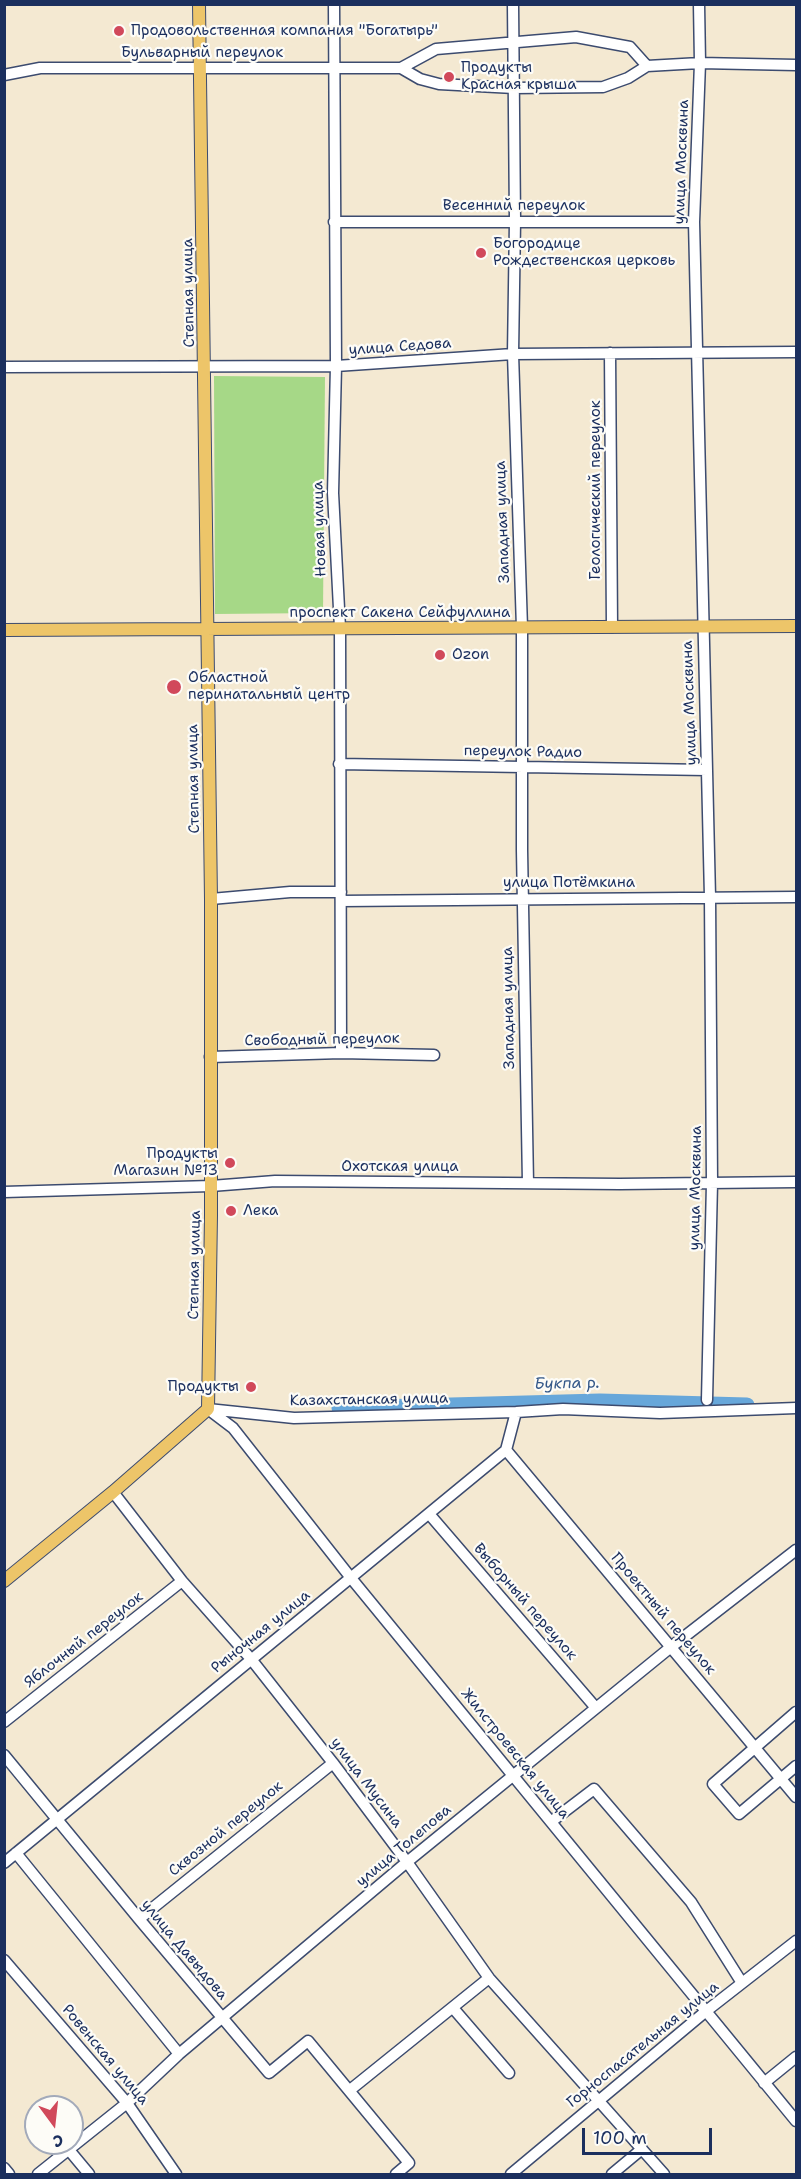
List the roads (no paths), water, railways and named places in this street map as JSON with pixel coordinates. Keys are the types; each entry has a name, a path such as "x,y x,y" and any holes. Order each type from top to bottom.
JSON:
{"main road":[{"name":"Степная улица","path":"199,4 211,898 208,1409"},
{"name":"проспект Сакена Сейфуллина","path":"4,630 796,626"},
{"path":"4,1581 113,1492 208,1409"}],"street":[{"name":"Новая улица","path":"334,4 336,366 333,493 340,628 341,1053"},
{"name":"Западная улица","path":"513,4 515,221 513,354 522,628 522,898 528,1183"},
{"name":"улица Москвина","path":"699,4 700,63 694,222 710,897 712,1184 707,1401"},
{"name":"Бульварный переулок","path":"4,75 40,68 400,68 436,49 576,37 614,42 630,47 647,66"},
{"name":"Бульварный переулок","path":"400,68 420,79 439,84 514,88 603,87 628,78 647,66 700,63 796,65"},
{"name":"Весенний переулок","path":"334,222 694,222"},
{"name":"улица Седова","path":"4,367 336,366 513,354 796,351"},
{"name":"Геологический переулок","path":"610,353 612,627"},
{"name":"переулок Радио","path":"339,764 707,770"},
{"name":"улица Потёмкина","path":"211,898 290,892 341,896 522,898 796,897"},
{"name":"Свободный переулок","path":"210,1057 341,1053 434,1054"},
{"name":"Охотская улица","path":"4,1192 211,1186 275,1181 712,1184 796,1182"},
{"name":"Казахстанская улица","path":"208,1409 294,1418 516,1412 563,1408 660,1413 796,1408"},
{"name":"Жилстроевская улица","path":"208,1409 233,1428 351,1578 514,1774 705,2012 796,2119"},
{"path":"506,1450 516,1412"},
{"name":"Рыночная улица","path":"4,1863 430,1515 506,1450"},
{"name":"Проектный переулок","path":"506,1450 796,1797"},
{"name":"улица Мусина","path":"113,1492 182,1581 251,1659 333,1763 489,1978 664,2175"},
{"name":"Выборный переулок","path":"430,1515 596,1708"},
{"name":"улица Толепова","path":"84,2138 127,2103 179,2054 223,2020 407,1862 671,1647 796,1550"},
{"name":"Яблочный переулок","path":"4,1722 182,1581"},
{"path":"796,1712 713,1784 740,1814 796,1766"},
{"name":"улица Давыдова","path":"4,1755 269,2073 308,2041 409,2163 396,2175"},
{"name":"Сквозной переулок","path":"139,1919 333,1763"},
{"path":"552,1821 594,1789 691,1902 742,1983"},
{"path":"16,1852 179,2054"},
{"name":"Горноспасательная улица","path":"511,2175 705,2012 796,1941"},
{"name":"Ровенская улица","path":"4,1960 127,2103 176,2175"},
{"path":"350,2090 489,1978"},
{"path":"453,2008 509,2073"},
{"path":"764,2083 796,2057"},
{"path":"612,2175 642,2149"},
{"name":"улица Толепова","path":"38,2175 63,2155"},
{"path":"73,2155 89,2175"},
{"path":"4,2168 9,2175"}],"waterway":[{"name":"Букпа р.","path":"339,1408 600,1401 747,1405"}],"place":[{"name":"Продовольственная компания \"Богатырь\"","path":"119,31"},
{"name":"Продукты Красная крыша","path":"449,77"},
{"name":"Богородице Рождественская церковь","path":"481,253"},
{"name":"Ozon","path":"440,655"},
{"name":"Областной перинатальный центр","path":"174,687"},
{"name":"Продукты Магазин №13","path":"230,1163"},
{"name":"Лека","path":"231,1211"},
{"name":"Продукты","path":"251,1387"}]}
